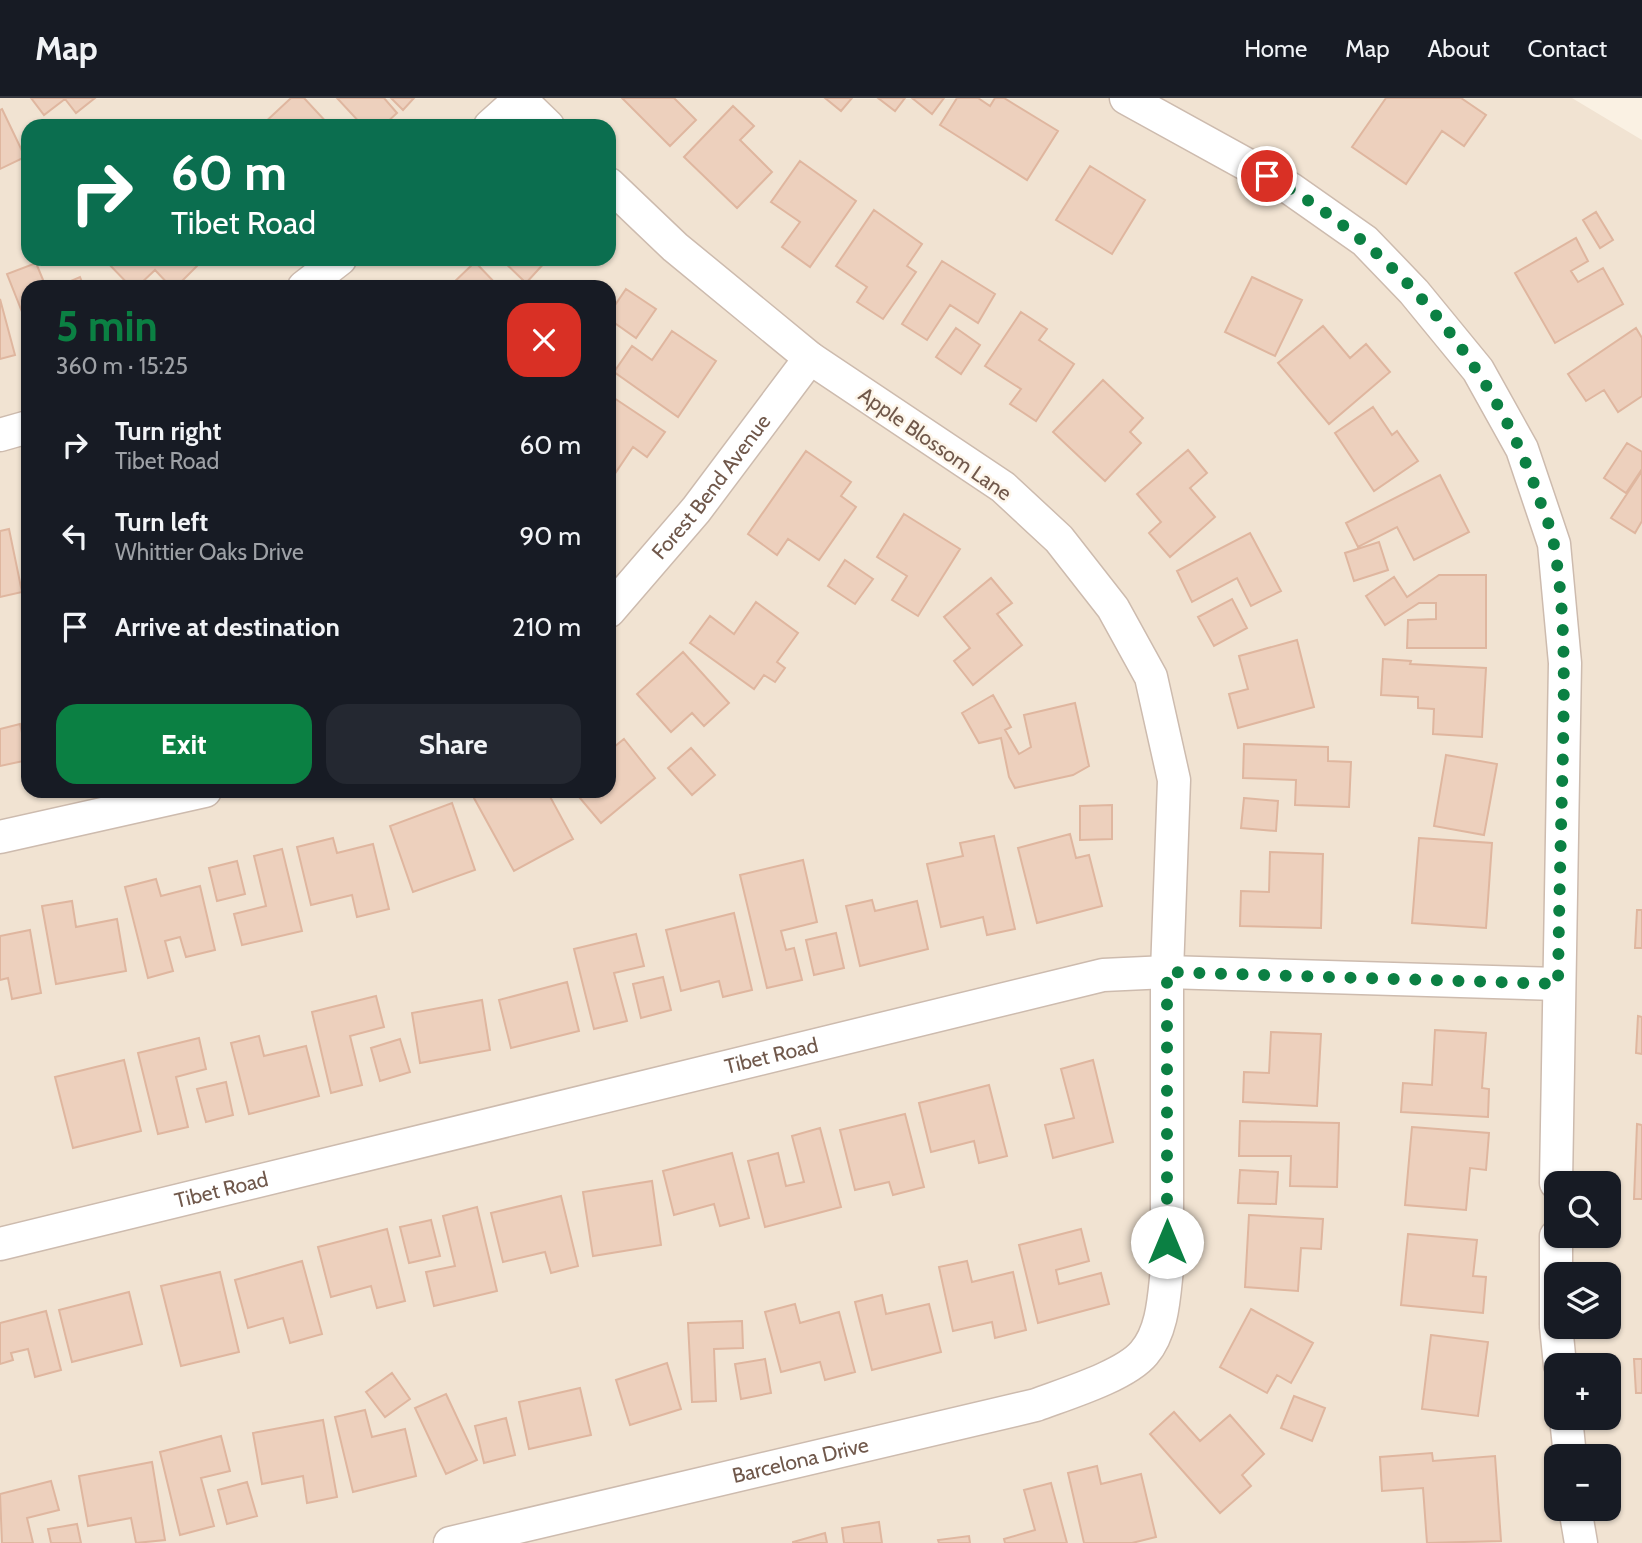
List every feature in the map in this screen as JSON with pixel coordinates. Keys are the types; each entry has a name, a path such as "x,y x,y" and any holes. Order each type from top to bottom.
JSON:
{"street":[{"path":"1126,98 1291,189 1365,241 1414,292 1478,370 1522,449 1554,544 1565,663 1556,1171"},
{"path":"497,119 519,99 540,119"},
{"name":"Apple Blossom Lane","path":"616,191 674,247 810,358 1003,487 1059,539 1113,608 1151,677 1174,780 1167,972 1167,1269 1162,1313 1144,1353"},
{"path":"313,280 331,266"},
{"name":"Forest Bend Avenue","path":"616,603 696,510 810,358"},
{"path":"0,435 21,429"},
{"path":"0,837 174,798"},
{"name":"Tibet Road","path":"0,1244 1103,975 1167,972 1558,984"},
{"name":"Barcelona Drive","path":"450,1543 1036,1405 1105,1379 1144,1353"},
{"path":"1577,1521 1581,1543"}],"shaded area":[{"path":"0,98 1572,98 1642,140 1642,1543 0,1543"}],"building":[{"path":"31,98 95,98 76,113 65,99 44,115"},
{"path":"291,98 304,98 324,119 268,119"},
{"path":"337,98 384,98 397,113 391,119 356,119"},
{"path":"391,98 414,98 403,110"},
{"path":"622,98 674,98 696,120 670,146"},
{"path":"825,98 852,98 841,111"},
{"path":"878,98 905,98 895,111"},
{"path":"912,98 944,98 932,114"},
{"path":"957,98 978,98 990,106 995,98 1004,98 1058,131 1027,180 940,125"},
{"path":"1386,98 1461,98 1486,115 1464,146 1442,131 1406,184 1352,147"},
{"path":"733,106 754,126 740,140 772,172 737,208 684,157"},
{"path":"2,109 21,149 21,159 0,169"},
{"path":"800,161 856,201 810,267 782,247 800,222 771,202"},
{"path":"1090,166 1145,200 1112,254 1056,220"},
{"path":"874,210 922,244 907,266 916,272 883,319 857,302 867,287 836,266"},
{"path":"1596,212 1613,240 1600,248 1583,220"},
{"path":"1576,238 1588,261 1571,271 1578,282 1603,268 1623,304 1555,343 1515,273"},
{"path":"942,261 995,294 978,323 950,305 927,340 902,324"},
{"path":"28,266 37,266 43,280 21,280 21,309 7,274"},
{"path":"111,266 197,266 183,280 164,280 155,270 144,280 124,280"},
{"path":"471,266 479,266 492,280 456,280"},
{"path":"508,266 542,266 529,280 523,280"},
{"path":"1252,277 1302,300 1275,356 1225,332"},
{"path":"626,289 656,309 636,338 616,324 616,304"},
{"path":"0,299 15,355 0,359"},
{"path":"1021,312 1047,329 1039,340 1074,364 1036,421 1010,404 1021,389 985,366"},
{"path":"1323,326 1350,358 1366,344 1390,372 1329,424 1278,363"},
{"path":"956,328 980,345 961,374 936,357"},
{"path":"1636,328 1642,338 1642,396 1618,412 1604,390 1586,401 1568,374"},
{"path":"672,331 716,361 678,417 616,373 616,369 632,346 652,360"},
{"path":"1103,380 1143,418 1130,432 1141,443 1105,481 1053,432"},
{"path":"616,399 665,432 647,457 633,447 616,472"},
{"path":"1373,407 1392,435 1397,431 1418,461 1374,491 1335,433"},
{"path":"1627,443 1642,452 1642,469 1626,493 1604,478"},
{"path":"1188,450 1207,473 1190,488 1215,517 1170,557 1149,533 1161,522 1137,494"},
{"path":"806,451 851,482 841,496 856,507 819,560 788,539 777,555 748,534"},
{"path":"1642,471 1642,521 1635,533 1611,518"},
{"path":"1440,475 1469,532 1414,560 1397,527 1358,547 1346,523"},
{"path":"904,514 960,549 918,616 892,600 907,576 877,557"},
{"path":"9,529 21,592 0,597 0,531"},
{"path":"1250,533 1281,591 1251,606 1237,578 1192,602 1177,571"},
{"path":"1379,542 1388,570 1354,581 1345,553"},
{"path":"845,560 873,579 855,604 828,586"},
{"path":"1439,575 1486,575 1486,648 1407,648 1408,620 1436,619 1436,603 1419,603 1385,625 1366,596 1394,577 1407,597"},
{"path":"991,578 1012,603 997,614 1022,645 973,685 954,661 970,648 944,617"},
{"path":"1232,599 1247,628 1214,646 1198,617"},
{"path":"756,602 798,633 777,662 785,668 775,682 764,675 754,689 690,643 710,616 734,634"},
{"path":"1297,640 1314,707 1238,728 1229,694 1248,689 1239,656"},
{"path":"683,652 729,703 704,726 692,713 671,732 637,694"},
{"path":"1383,659 1411,661 1410,664 1486,668 1482,737 1433,734 1434,709 1418,708 1418,697 1381,695"},
{"path":"993,695 1011,727 1005,730 1019,754 1031,747 1024,715 1075,703 1089,766 1073,775 1015,788 1009,777 1001,738 979,743 962,713"},
{"path":"20,724 21,762 0,766 0,729"},
{"path":"624,739 655,778 601,823 580,798 616,798 616,745"},
{"path":"1244,744 1328,747 1328,761 1351,762 1349,807 1295,805 1296,780 1243,778"},
{"path":"691,748 715,775 692,795 668,768"},
{"path":"1446,755 1497,764 1484,835 1434,826"},
{"path":"474,798 551,798 573,839 514,871"},
{"path":"1244,798 1278,801 1276,831 1241,828"},
{"path":"452,803 475,870 413,892 390,826"},
{"path":"1112,805 1112,839 1080,840 1080,806"},
{"path":"1070,834 1076,858 1089,855 1102,906 1037,923 1018,848"},
{"path":"994,836 1015,929 987,935 983,917 941,927 927,864 963,856 960,843"},
{"path":"333,838 337,853 373,844 389,909 357,917 352,895 311,905 297,847"},
{"path":"1419,838 1492,843 1486,928 1412,923"},
{"path":"282,849 302,931 242,945 234,914 266,906 254,856"},
{"path":"1270,852 1323,854 1321,928 1240,926 1241,891 1269,892"},
{"path":"803,860 817,922 781,931 786,950 794,948 802,980 767,988 740,875"},
{"path":"237,861 245,894 217,901 209,868"},
{"path":"156,879 161,896 200,886 215,950 186,957 180,937 165,941 173,971 148,978 125,887"},
{"path":"872,900 875,911 917,901 928,949 860,966 846,906"},
{"path":"72,901 76,927 117,919 126,971 56,984 42,906"},
{"path":"1637,910 1642,910 1642,948 1635,948"},
{"path":"734,913 752,990 723,997 719,981 681,991 666,930"},
{"path":"30,930 41,993 12,999 8,978 0,980 0,936"},
{"path":"836,933 844,968 814,975 806,940"},
{"path":"636,934 644,966 614,973 627,1021 594,1029 574,949"},
{"path":"663,977 671,1010 641,1018 633,984"},
{"path":"567,982 579,1031 511,1048 499,1000"},
{"path":"376,996 384,1027 350,1036 362,1085 331,1093 312,1012"},
{"path":"482,1000 490,1050 420,1063 412,1013"},
{"path":"1638,1016 1642,1017 1642,1054 1636,1053"},
{"path":"1435,1030 1486,1033 1482,1088 1489,1089 1488,1117 1401,1112 1403,1083 1432,1085"},
{"path":"1271,1032 1321,1034 1317,1106 1243,1102 1244,1072 1269,1073"},
{"path":"259,1036 264,1056 306,1046 319,1096 249,1114 231,1043"},
{"path":"199,1038 206,1069 176,1077 188,1127 158,1134 138,1053"},
{"path":"400,1039 410,1072 380,1081 371,1048"},
{"path":"124,1060 141,1131 73,1148 55,1077"},
{"path":"1093,1060 1113,1142 1053,1158 1045,1125 1074,1118 1061,1069"},
{"path":"226,1082 233,1115 206,1122 197,1089"},
{"path":"989,1085 1007,1156 979,1163 974,1141 931,1152 919,1103"},
{"path":"905,1114 924,1187 893,1195 889,1182 855,1190 840,1130"},
{"path":"1240,1121 1339,1123 1337,1187 1290,1186 1291,1156 1239,1156"},
{"path":"1637,1124 1642,1125 1642,1199 1634,1199"},
{"path":"1412,1127 1489,1133 1486,1170 1470,1168 1466,1210 1405,1205"},
{"path":"820,1128 841,1207 765,1227 748,1161 778,1153 786,1186 804,1182 792,1136"},
{"path":"732,1153 749,1218 720,1226 714,1204 674,1215 663,1171"},
{"path":"1240,1170 1278,1172 1276,1204 1238,1203"},
{"path":"652,1181 661,1245 593,1256 583,1192"},
{"path":"561,1196 578,1266 551,1273 545,1252 503,1262 491,1213"},
{"path":"477,1207 497,1291 434,1306 426,1272 455,1266 443,1216"},
{"path":"1249,1215 1323,1219 1321,1249 1301,1248 1298,1291 1245,1287"},
{"path":"431,1220 440,1256 409,1263 400,1227"},
{"path":"387,1229 405,1301 377,1308 371,1286 331,1297 318,1247"},
{"path":"1081,1229 1089,1261 1056,1270 1059,1284 1101,1273 1109,1304 1038,1323 1019,1245"},
{"path":"1408,1234 1477,1240 1473,1276 1486,1277 1483,1313 1401,1305"},
{"path":"302,1261 322,1334 290,1343 283,1318 248,1328 235,1280"},
{"path":"967,1261 972,1282 1013,1272 1026,1330 995,1338 992,1322 953,1331 939,1267"},
{"path":"220,1272 239,1352 181,1366 161,1286"},
{"path":"129,1292 142,1344 72,1362 59,1310"},
{"path":"882,1295 886,1314 929,1304 941,1352 872,1370 855,1302"},
{"path":"795,1304 800,1323 839,1312 855,1372 825,1380 820,1362 781,1372 765,1312"},
{"path":"1251,1309 1313,1343 1291,1383 1277,1375 1267,1393 1220,1367"},
{"path":"46,1311 61,1370 35,1377 28,1349 11,1353 13,1360 0,1364 0,1323"},
{"path":"742,1321 743,1348 714,1349 716,1401 692,1402 688,1323"},
{"path":"1431,1335 1488,1342 1478,1416 1422,1409"},
{"path":"765,1359 771,1393 741,1399 735,1364"},
{"path":"1634,1359 1642,1359 1642,1393 1636,1393"},
{"path":"667,1363 681,1409 630,1425 616,1380"},
{"path":"392,1373 410,1399 385,1417 366,1392"},
{"path":"580,1388 591,1435 529,1449 519,1402"},
{"path":"446,1394 477,1460 446,1474 415,1408"},
{"path":"1294,1396 1325,1408 1312,1441 1281,1428"},
{"path":"365,1410 372,1437 405,1429 416,1476 353,1492 335,1417"},
{"path":"1174,1412 1200,1441 1230,1415 1264,1454 1242,1475 1251,1486 1220,1513 1150,1434"},
{"path":"506,1418 515,1455 484,1463 475,1426"},
{"path":"323,1420 337,1497 307,1503 303,1476 262,1484 253,1433"},
{"path":"221,1436 230,1471 201,1478 214,1526 180,1535 160,1452"},
{"path":"1432,1453 1433,1461 1495,1456 1501,1541 1427,1543 1423,1488 1382,1491 1380,1457"},
{"path":"152,1462 165,1540 136,1543 131,1518 88,1526 79,1476"},
{"path":"1097,1466 1101,1484 1141,1474 1156,1537 1132,1543 1084,1543 1068,1473"},
{"path":"51,1481 59,1510 27,1518 33,1543 2,1543 0,1494"},
{"path":"247,1482 257,1516 227,1524 218,1490"},
{"path":"1051,1483 1067,1543 1005,1543 1004,1539 1035,1530 1024,1490"},
{"path":"879,1522 882,1543 844,1543 842,1528"},
{"path":"77,1524 81,1543 51,1543 48,1529"},
{"path":"825,1533 827,1543 793,1543 793,1542"},
{"path":"969,1536 970,1543 939,1543 938,1540"}],"route":[{"path":"1167,1242 1167,972 1558,984 1565,663 1554,544 1522,449 1478,370 1414,292 1365,241 1291,189 1267,176"}]}
